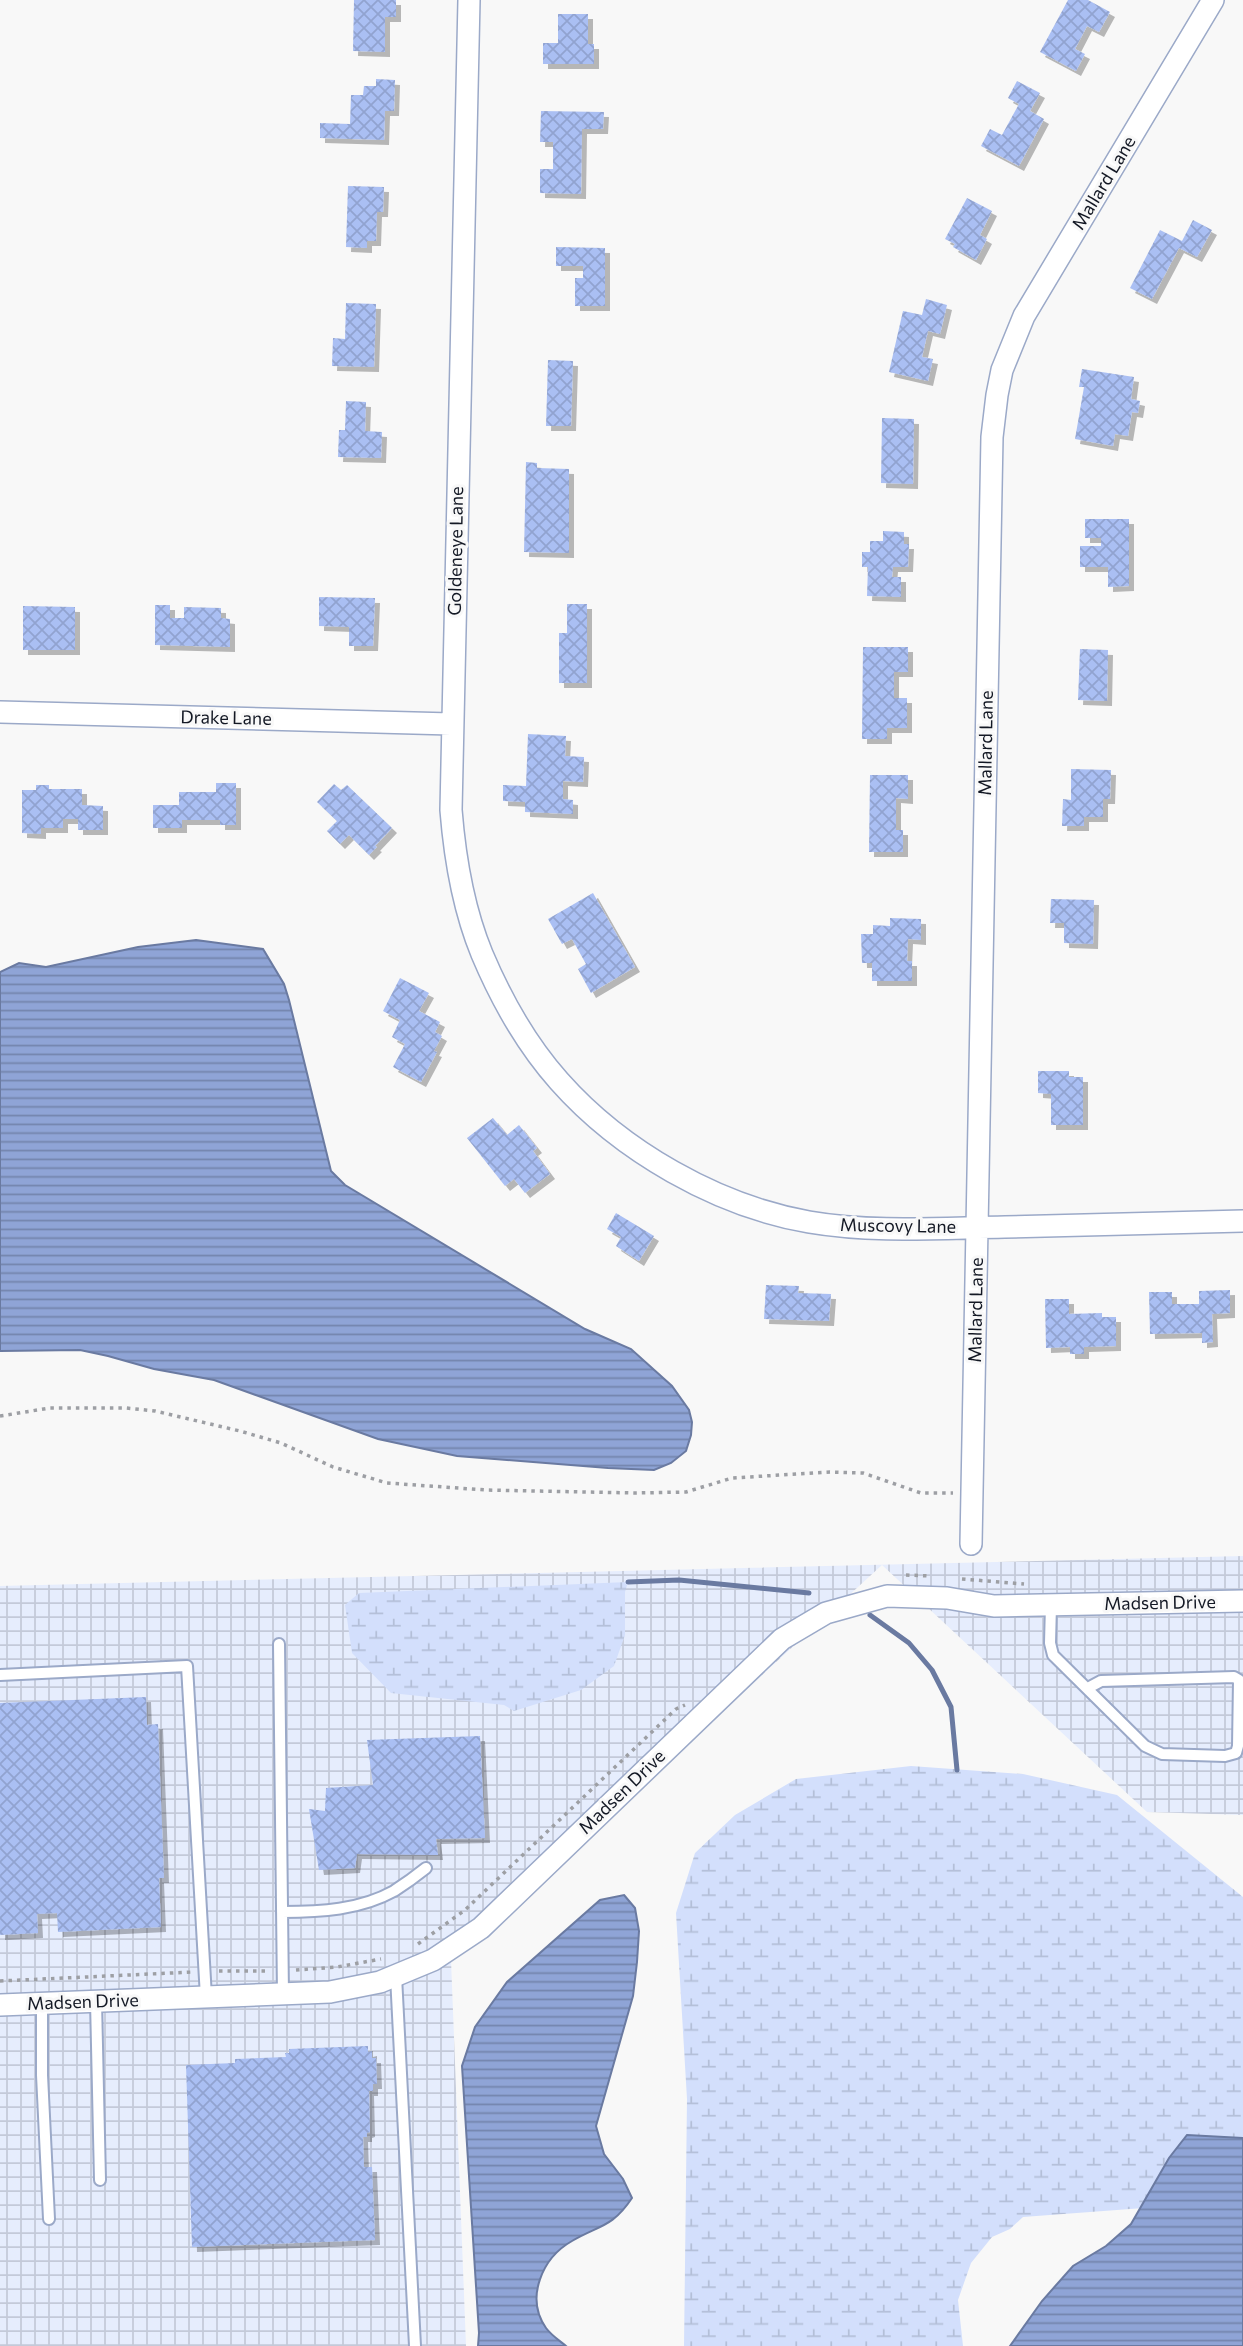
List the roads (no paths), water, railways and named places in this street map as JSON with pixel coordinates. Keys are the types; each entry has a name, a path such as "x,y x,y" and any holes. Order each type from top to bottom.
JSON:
{"street":[{"name":"Goldeneye Lane","path":"469,0 451,810 455,855 467,911 482,955 508,1007 556,1077"},
{"name":"Mallard Lane","path":"971,1544 992,437 997,395 1006,359 1024,316 1213,0"},
{"name":"Drake Lane","path":"0,712 452,723"},
{"name":"Muscovy Lane","path":"556,1077 602,1121 654,1160 703,1188 750,1206 806,1221 870,1229 1243,1221"},
{"name":"Madsen Drive","path":"0,2005 330,1992 380,1982 433,1960 481,1928 782,1639 826,1613 887,1596 947,1598 994,1606 1243,1601"}],"lane":[{"path":"1051,1605 1050,1643 1053,1655 1152,1750 1162,1754 1225,1756 1236,1753 1239,1681 1234,1677 1101,1681 1088,1688"},
{"path":"279,1644 283,1994"},
{"path":"0,1675 187,1666 206,1997"},
{"path":"282,1912 321,1912 360,1905 394,1891 426,1868"},
{"path":"396,1976 415,2346"},
{"path":"96,2001 100,2180"},
{"path":"42,2004 42,2075 49,2219"}],"water":[{"path":"196,940 263,949 284,984 331,1171 345,1185 585,1329 631,1349 672,1386 689,1410 692,1422 686,1451 671,1463 654,1470 457,1456 378,1439 214,1380 154,1369 80,1350 0,1351 0,972 19,963 46,967 138,947"},
{"path":"624,1895 635,1908 639,1931 633,1996 596,2126 604,2154 623,2179 632,2198 611,2221 561,2248 545,2268 537,2292 540,2316 548,2331 566,2346 478,2346 462,2066 475,2027 507,1982 600,1900"},
{"path":"1187,2135 1243,2138 1243,2346 1010,2346 1042,2301 1073,2266 1106,2246 1131,2224 1169,2158"}],"waterway":[{"path":"628,1582 679,1580 809,1593"},
{"path":"870,1615 909,1643 932,1670 951,1707 957,1770"}]}
